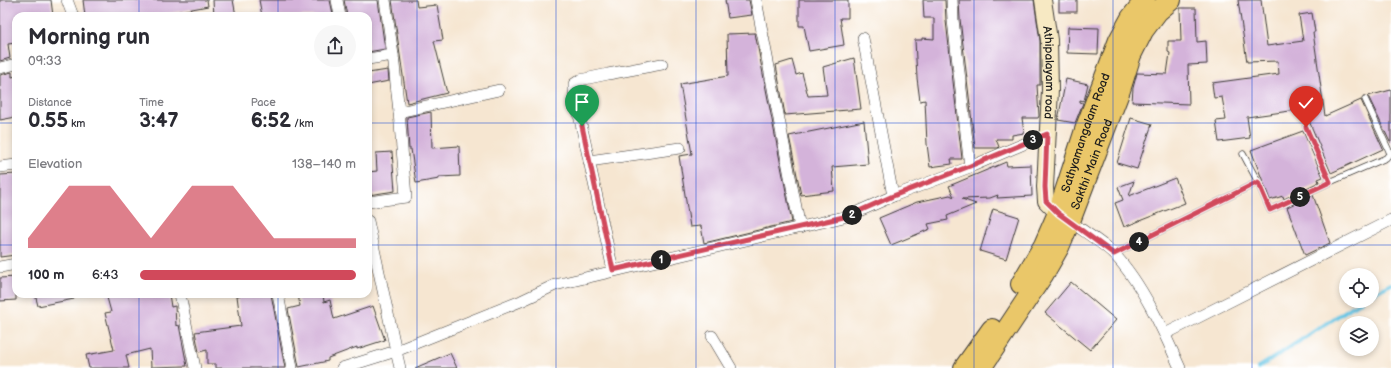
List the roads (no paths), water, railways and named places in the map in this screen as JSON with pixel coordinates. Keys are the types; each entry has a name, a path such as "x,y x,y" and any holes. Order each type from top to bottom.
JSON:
{"highway":[{"name":"Sathyamangalam Road","path":"964,368 1015,294 1044,245 1064,217 1086,127 1119,40 1131,18 1145,0"},
{"name":"Sakthi Main Road","path":"981,368 1046,270 1059,247 1064,217 1120,90 1131,55 1143,31 1158,11 1171,0"}],"street":[{"path":"68,0 72,12"},
{"path":"337,0 339,12"},
{"path":"372,201 406,197 399,112 385,0"},
{"path":"756,0 800,228"},
{"path":"952,0 952,20 970,166"},
{"name":"Athipalayam road","path":"1043,0 1048,40 1050,76 1045,187 1046,201 1064,217"},
{"path":"863,38 893,196"},
{"path":"372,58 392,55"},
{"path":"613,270 574,92 574,84 580,80 662,64"},
{"path":"0,68 12,65"},
{"path":"399,112 499,90"},
{"path":"342,368 396,351 521,301 555,285 613,270 848,216 893,196 1047,134"},
{"path":"589,161 680,148"},
{"path":"0,167 12,166"},
{"path":"1064,217 1114,254 1135,280 1165,334 1180,368"},
{"path":"1165,334 1391,220"},
{"path":"372,240 400,368"},
{"path":"0,267 12,265"},
{"path":"181,298 195,368"},
{"path":"279,298 292,368"},
{"path":"712,336 731,368"}],"lane":[{"path":"1243,154 1258,182 1270,210 1386,158 1390,153 1364,99"},
{"path":"1306,127 1330,182"},
{"path":"1114,254 1258,182"}],"waterway":[{"path":"1379,290 1391,284"},
{"path":"1258,368 1350,308"}]}
